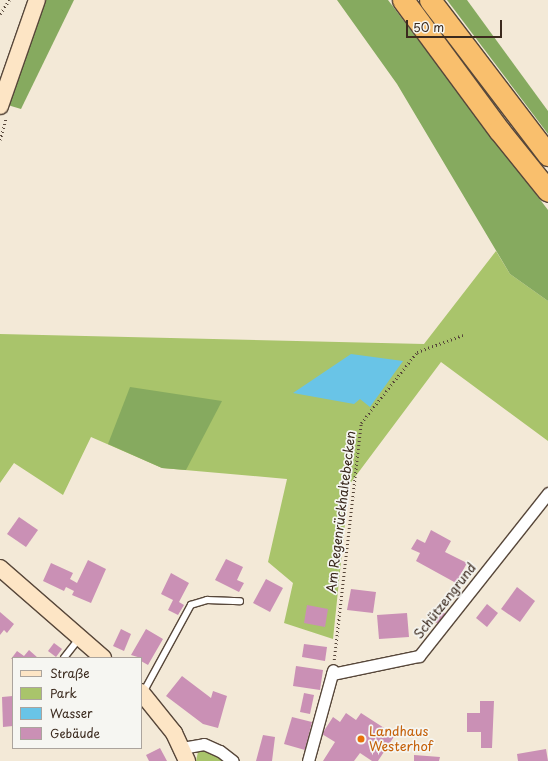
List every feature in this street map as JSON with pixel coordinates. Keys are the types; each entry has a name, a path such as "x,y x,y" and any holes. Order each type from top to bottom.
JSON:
{"highway":[{"path":"403,0 499,130 548,191"},
{"path":"430,0 548,155"}],"main road":[{"path":"0,106 37,0"},
{"path":"0,568 102,657"},
{"path":"142,693 167,721 184,754"}],"street":[{"name":"Schützengrund","path":"332,672 419,656 548,493"},
{"path":"308,761 332,672"},
{"path":"184,754 204,744 220,751 233,761"}],"lane":[{"path":"142,693 191,605 207,600 240,601"},
{"path":"65,657 80,639"}],"path":[{"path":"0,14 9,0"},
{"name":"Am Regenrückhaltebecken","path":"332,672 362,423 417,352 463,335"}],"green space":[{"path":"37,0 74,0 21,109 1,103"},
{"path":"337,0 388,0 548,210 548,301 510,274 397,84"},
{"path":"447,0 467,0 548,111 548,134"},
{"path":"496,251 510,274 548,301 548,441 441,362 349,485 333,639 284,623 293,583 268,562 287,479 162,468 91,437 63,495 14,463 0,483 0,334 424,344"},
{"path":"130,387 222,401 186,470 162,468 108,444"},
{"path":"203,750 210,751 225,761 196,761 198,752"}],"water":[{"path":"351,354 403,361 370,407 360,399 354,404 293,393"}],"building":[{"path":"19,517 38,530 26,547 7,534"},
{"path":"431,530 451,541 445,552 467,563 456,583 416,561 420,553 411,549 417,539 425,543"},
{"path":"226,559 243,567 237,580 244,583 239,592 215,580"},
{"path":"88,560 106,569 91,603 72,595 74,591 66,587 64,591 43,581 51,563 73,573 70,579 77,583"},
{"path":"171,573 189,583 179,602 184,605 178,615 168,610 173,600 161,594"},
{"path":"266,579 283,588 270,612 253,603"},
{"path":"517,587 535,601 520,622 501,609"},
{"path":"351,589 376,592 373,613 347,610"},
{"path":"487,604 498,613 487,627 476,618"},
{"path":"307,605 328,609 325,627 304,623"},
{"path":"437,609 446,614 441,625 431,620"},
{"path":"0,612 14,624 7,633 4,630 0,635"},
{"path":"407,613 409,637 379,639 377,615"},
{"path":"121,629 131,634 124,651 113,646"},
{"path":"146,629 163,639 148,665 142,662 142,657 131,655"},
{"path":"54,643 62,649 56,657 48,651"},
{"path":"304,644 327,647 325,661 302,657"},
{"path":"29,650 37,657 12,657 17,651 24,656"},
{"path":"296,666 323,670 320,690 293,686"},
{"path":"182,676 211,698 213,691 227,696 218,728 203,724 166,696"},
{"path":"304,693 314,695 310,714 300,712"},
{"path":"12,696 12,726 3,727 2,697"},
{"path":"480,701 494,701 492,748 481,748 481,732 467,732 467,713 480,713"},
{"name":"Landhaus Westerhof","path":"346,713 356,720 361,713 395,735 378,761 372,761 360,753 354,761 323,761 335,742 322,734 333,717 340,722"},
{"path":"292,717 312,722 305,750 284,744"},
{"path":"263,735 275,737 272,761 256,761"},
{"path":"160,748 167,761 149,761 146,755"},
{"path":"546,749 548,761 518,761 517,754"},
{"path":"414,755 440,757 439,761 414,761"}],"place":[{"name":"Landhaus Westerhof","path":"361,739"}]}
